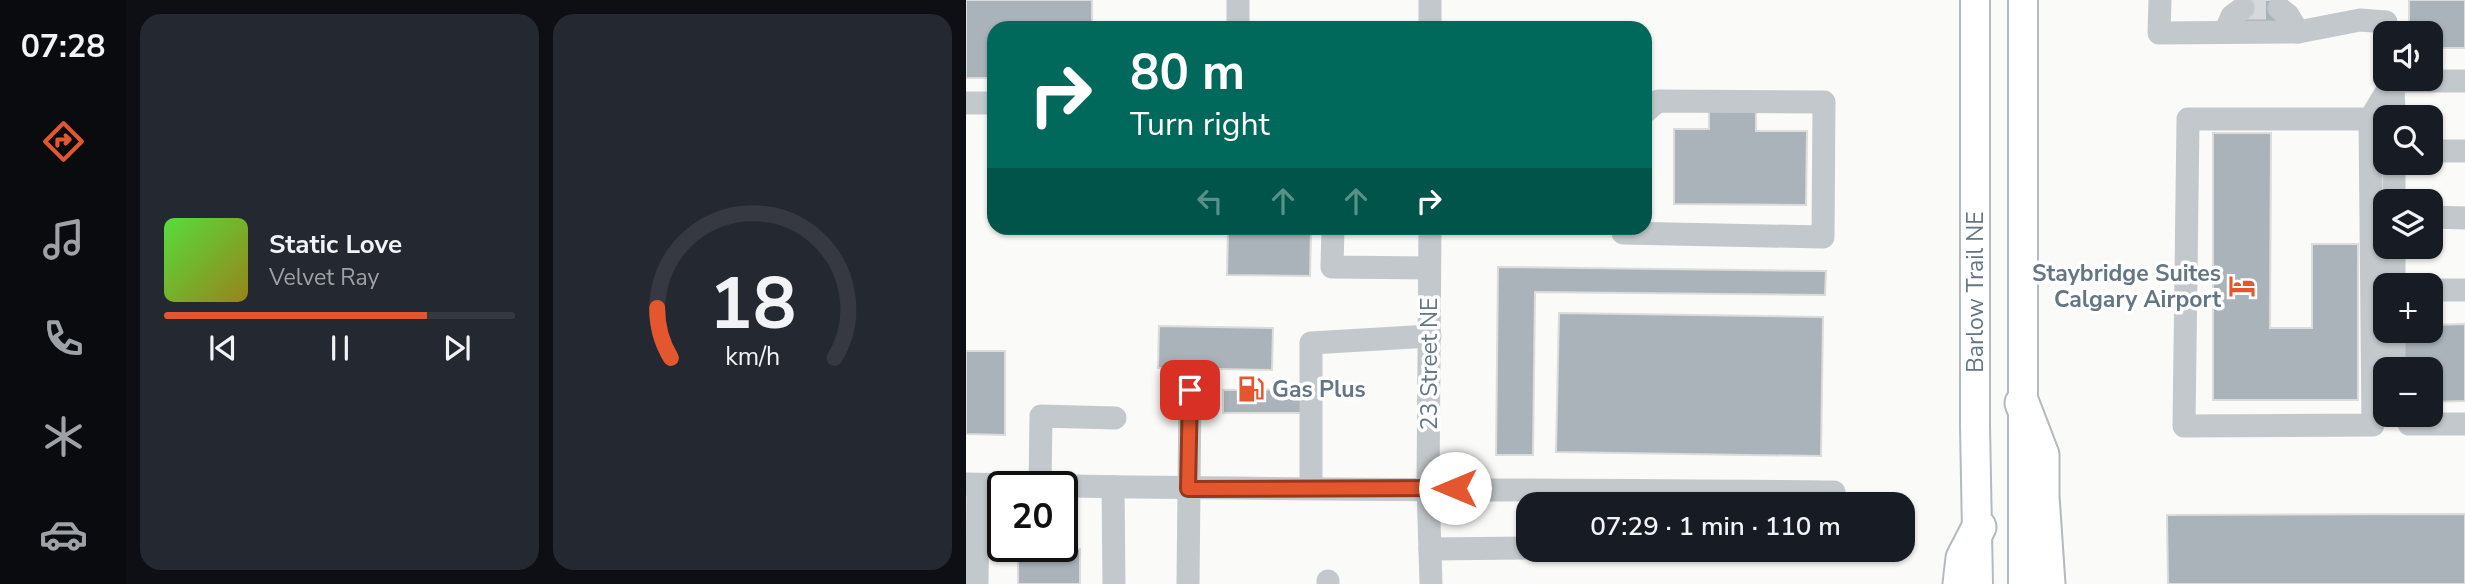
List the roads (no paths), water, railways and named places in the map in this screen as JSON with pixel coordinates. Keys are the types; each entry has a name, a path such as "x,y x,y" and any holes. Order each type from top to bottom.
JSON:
{"highway":[{"path":"2022,403 2042,454 2048,584"},
{"path":"1960,584 1963,558 1979,527"}],"main road":[{"name":"Barlow Trail NE","path":"1975,0 1975,426 1978,584"},
{"name":"Barlow Trail NE","path":"2023,0 2023,584"}],"street":[{"path":"1238,0 1238,21"},
{"path":"1430,0 1430,21"},
{"path":"2160,0 2159,33 2298,32 2360,20 2386,18"},
{"path":"2225,32 2232,16 2243,8"},
{"path":"2279,8 2288,15 2298,32"},
{"path":"2443,80 2465,80"},
{"path":"2370,119 2189,119 2184,426 2373,425 2370,119 2387,91"},
{"path":"1652,106 1658,101 1824,102 1823,237 1652,234"},
{"path":"966,103 987,103"},
{"path":"2443,151 2465,151"},
{"path":"2443,217 2465,218"},
{"path":"1333,235 1332,267 1429,268"},
{"name":"23 Street NE","path":"1430,235 1428,488 1431,584"},
{"path":"2443,290 2465,290"},
{"path":"1311,488 1311,343 1430,336"},
{"path":"1188,584 1190,390"},
{"path":"1040,471 1041,416 1115,418"},
{"path":"2443,424 2465,424"},
{"path":"972,485 977,584"},
{"path":"1078,487 1834,492"},
{"path":"1113,487 1114,584"},
{"path":"1430,549 1516,548"}],"tunnel":[{"path":"2243,8 2279,8"}],"place":[{"name":"Staybridge Suites Calgary Airport","path":"2242,286"},
{"name":"Gas Plus","path":"1251,389"}]}
